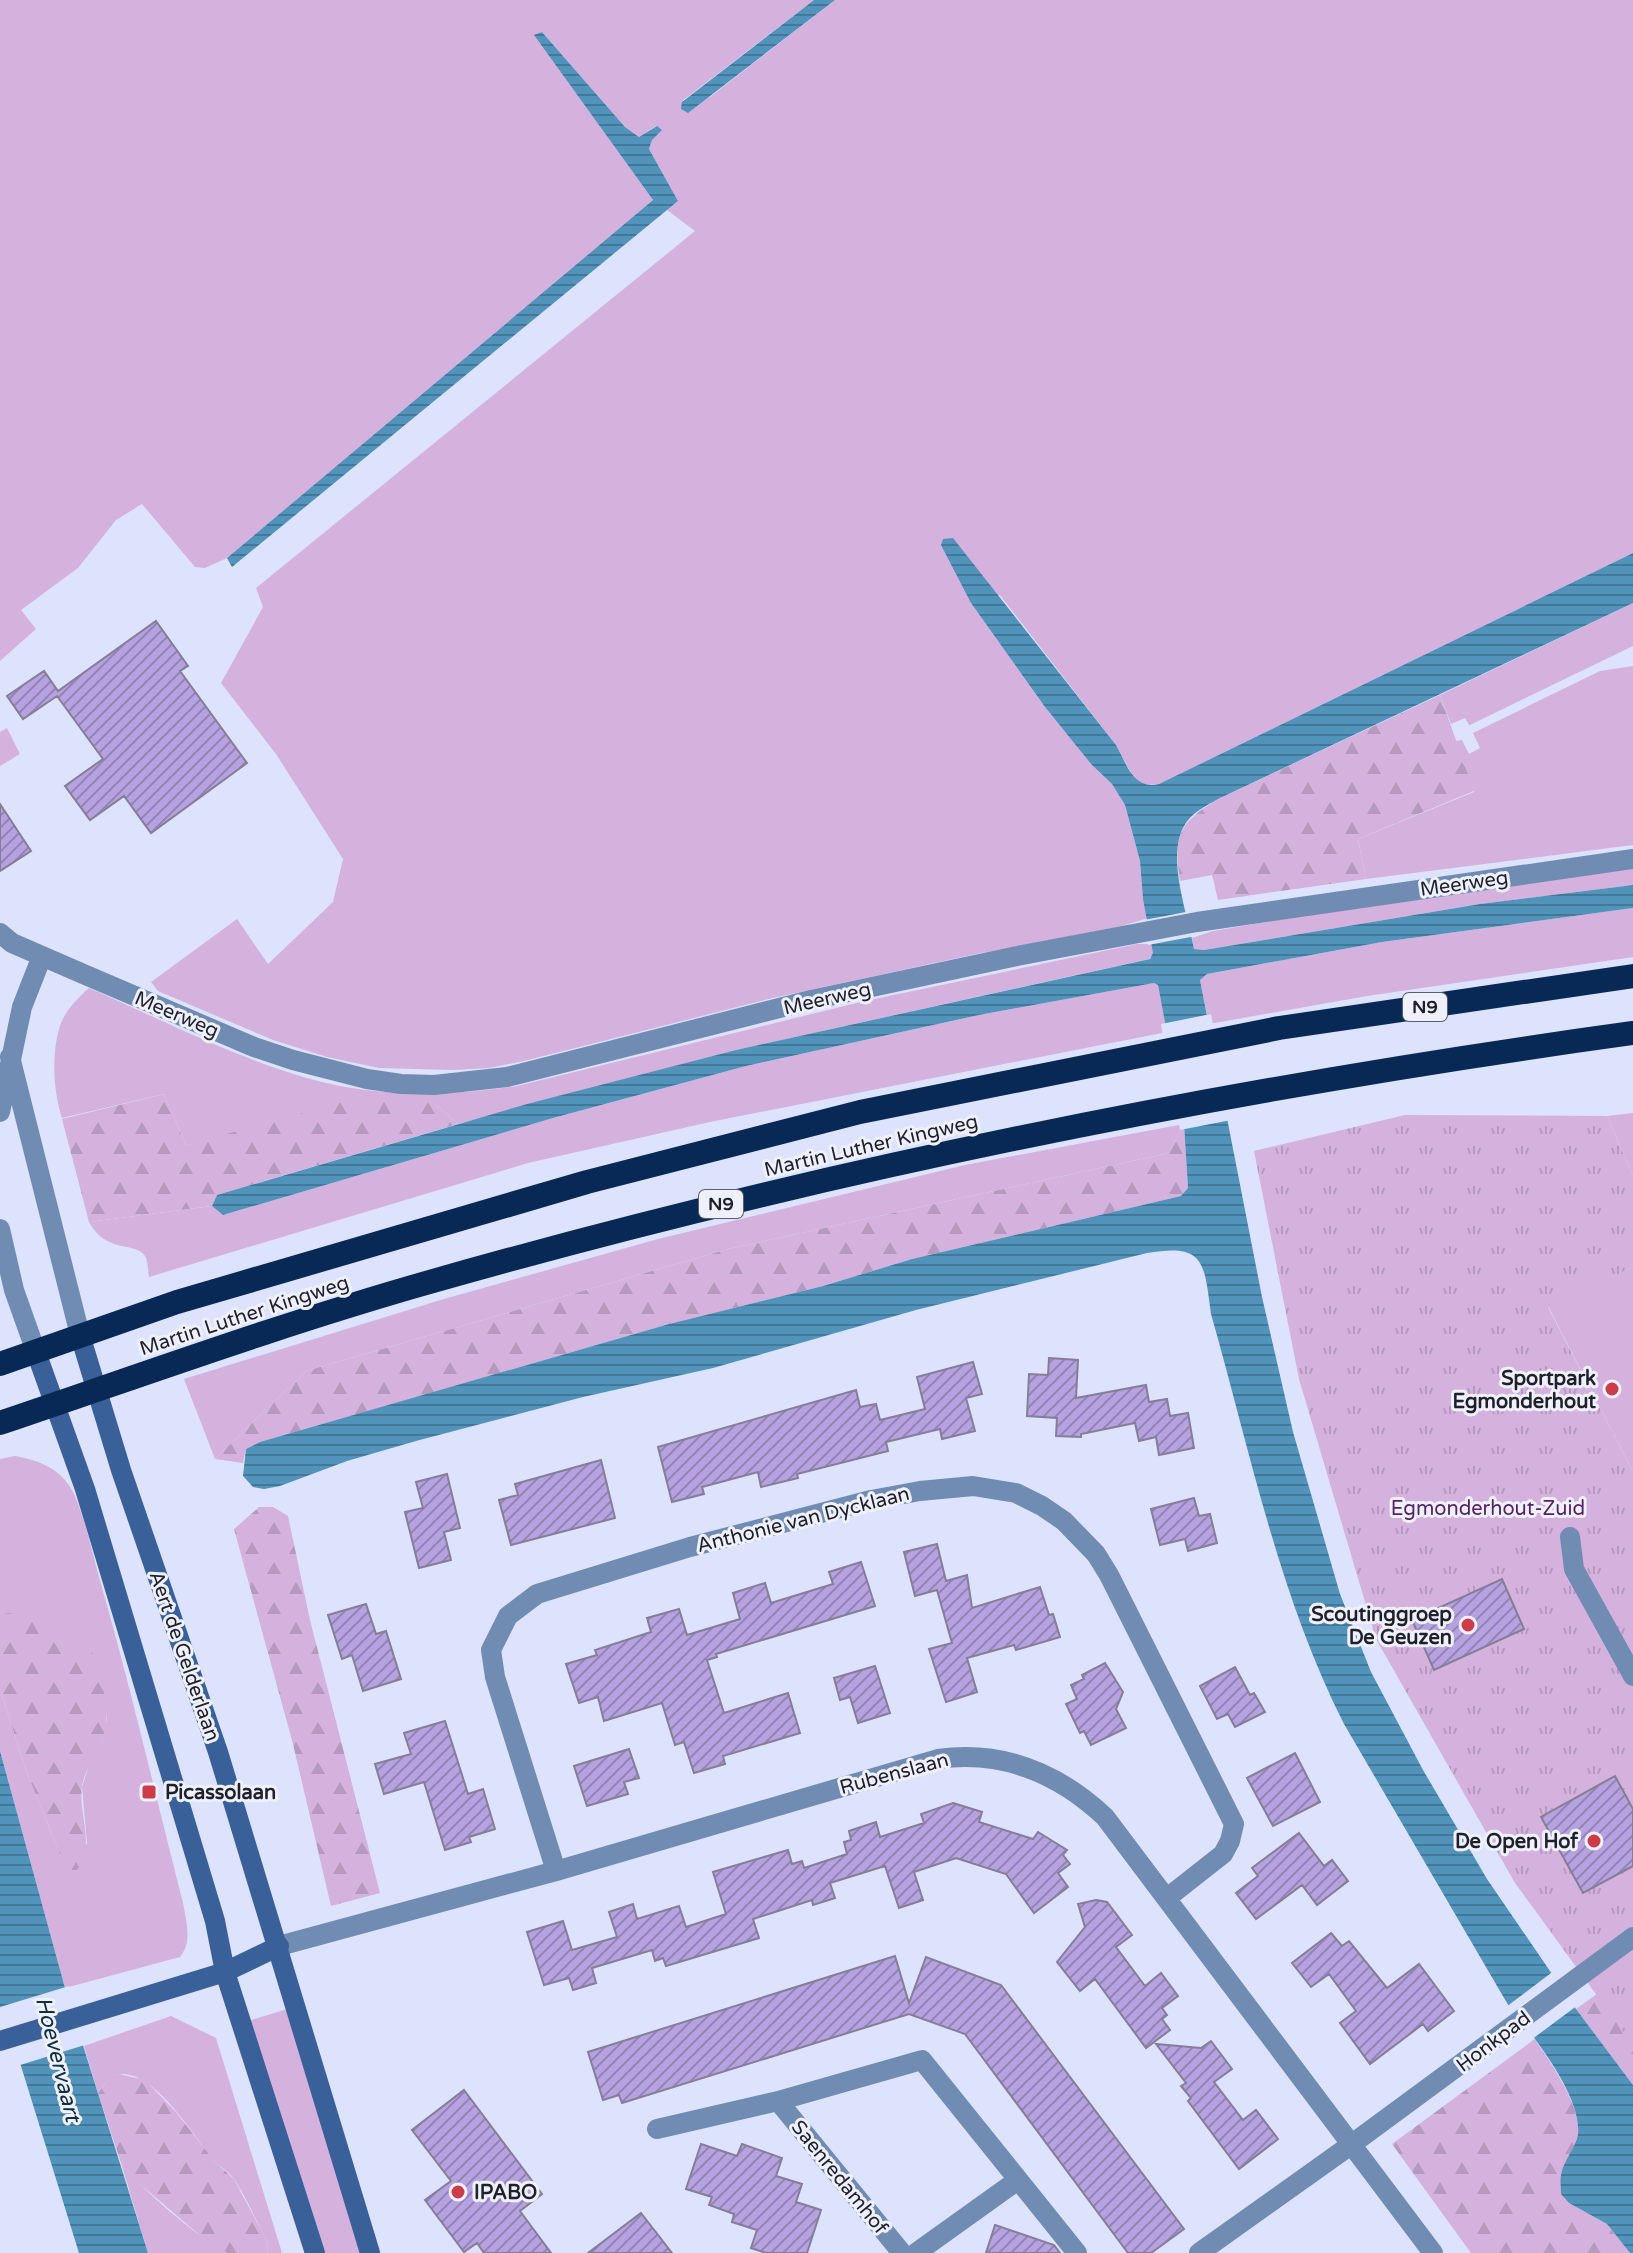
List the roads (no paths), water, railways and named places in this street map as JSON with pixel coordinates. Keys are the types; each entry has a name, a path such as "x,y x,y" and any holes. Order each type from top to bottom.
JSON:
{"highway":[{"name":"Martin Luther Kingweg","path":"0,1364 164,1305 587,1182 860,1112 1218,1040 1633,976"},
{"name":"Martin Luther Kingweg","path":"0,1423 97,1388 423,1284 836,1176 1229,1095 1633,1033"}],"street":[{"name":"Meerweg","path":"0,933 12,943 254,1047 367,1079 434,1085 507,1077 811,1000 1197,922 1633,859"},
{"name":"Aert de Gelderlaan","path":"0,1112 22,1007 42,956"},
{"name":"Aert de Gelderlaan","path":"10,1057 80,1335 121,1470 218,1752 370,2253"},
{"path":"0,1229 14,1290 85,1489 215,1921 225,1972 315,2253"},
{"name":"Anthonie van Dycklaan","path":"556,1871 495,1677 491,1650 508,1616 537,1594 690,1547 871,1500 973,1486 1016,1493 1042,1506 1064,1521 1096,1554 1234,1824 1223,1854 1167,1898"},
{"path":"1570,1537 1574,1569 1633,1676"},
{"name":"Rubenslaan","path":"279,1946 556,1871 938,1759 967,1755 994,1758 1053,1779 1083,1797 1105,1817 1433,2253"},
{"name":"Honkpad","path":"1199,2253 1633,1937"},
{"path":"0,2041 225,1972 279,1946"},
{"name":"Saenredamhof","path":"657,2129 778,2101 922,2060 1077,2253"},
{"name":"Saenredamhof","path":"778,2101 902,2253"},
{"path":"916,2253 1018,2180"}],"water":[{"path":"814,0 835,0 688,113 681,109 682,102"},
{"path":"542,32 625,127 639,137 657,126 662,130 652,140 649,149 678,201 232,567 227,558 653,200 534,35"},
{"path":"953,538 1116,745 1132,774 1150,785 1159,784 1633,553 1633,603 1218,799 1187,821 1179,839 1177,854 1180,887 1194,949 1204,950 1480,904 1633,885 1633,908 1382,942 1207,974 1200,980 1262,1297 1293,1432 1340,1594 1371,1672 1423,1770 1487,1879 1576,2009 1633,2085 1633,2253 1607,2224 1569,2203 1561,2194 1562,2170 1578,2134 1577,2118 1564,2083 1507,2003 1344,1724 1321,1675 1301,1625 1268,1522 1211,1314 1203,1269 1191,1254 1180,1251 1147,1253 916,1310 713,1368 583,1397 416,1441 347,1461 280,1486 264,1489 253,1487 243,1476 246,1449 260,1442 669,1324 823,1286 912,1259 1181,1196 1188,1188 1184,1124 1158,985 1154,983 979,1015 746,1066 553,1118 223,1215 212,1206 217,1195 527,1104 736,1050 1150,959 1153,953 1140,861 1125,805 1112,784 1091,764 1045,707 971,603 941,545 943,539"},
{"name":"Hoevervaart","path":"0,1751 65,1988 148,2253 79,2253 3,2008 0,2008"}],"place":[{"name":"Sportpark Egmonderhout","path":"1612,1389"},
{"name":"Scoutinggroep De Geuzen","path":"1468,1625"},
{"name":"Picassolaan","path":"149,1792"},
{"name":"De Open Hof","path":"1594,1841"},
{"name":"IPABO","path":"458,2192"}],"park label":[{"name":"Egmonderhout-Zuid","path":"1488,1508"}]}
